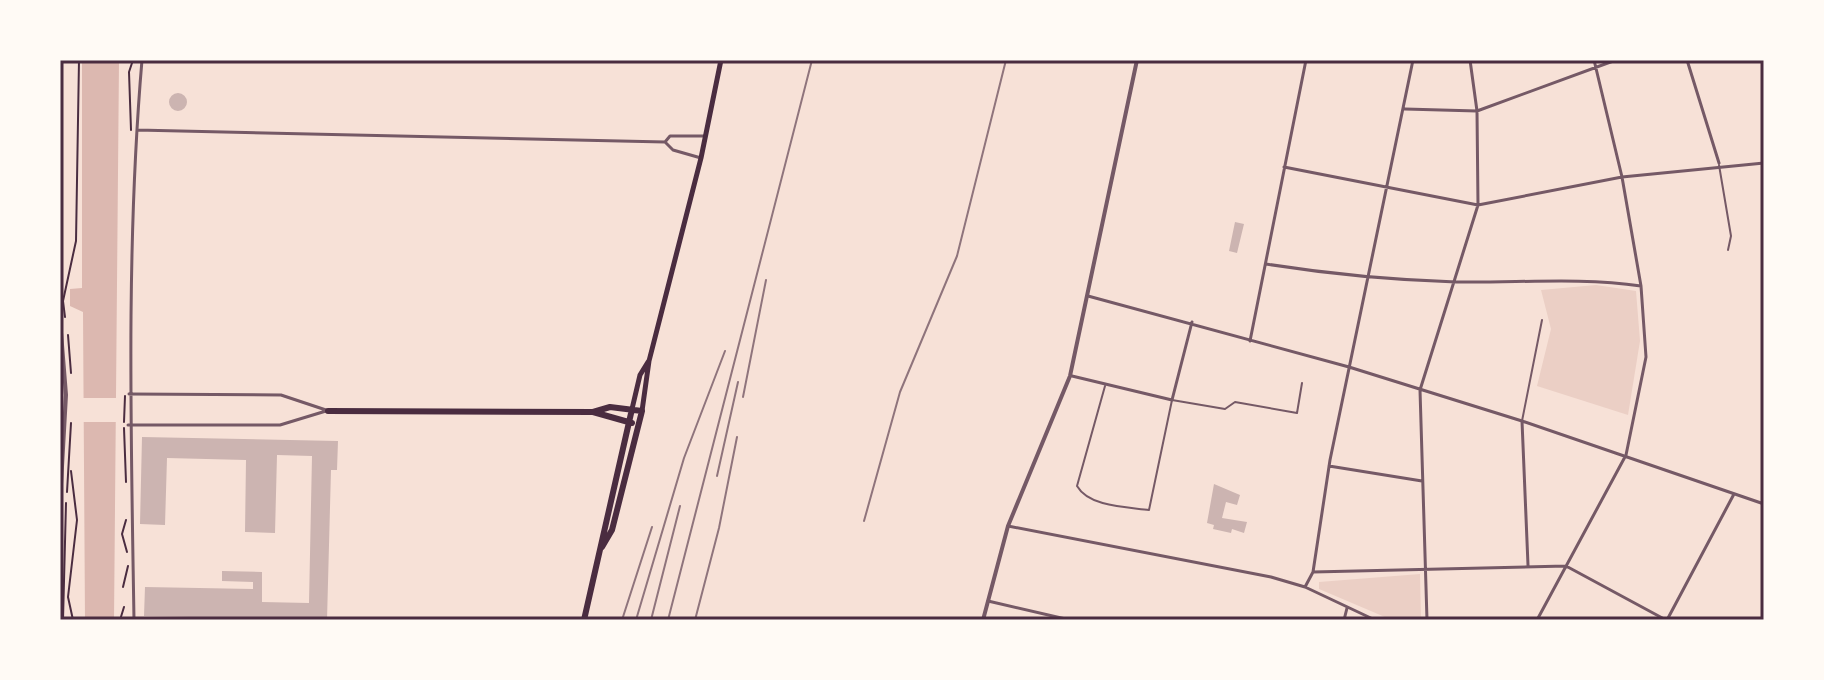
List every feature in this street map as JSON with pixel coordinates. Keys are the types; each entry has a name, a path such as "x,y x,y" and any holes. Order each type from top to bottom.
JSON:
{"main road":[{"path":"602,547 612,530 639,425 649,361 701,158 721,60"},
{"path":"584,620 640,375 649,361"},
{"path":"328,411 593,412 610,407 642,411"},
{"path":"593,412 639,425"}],"street":[{"path":"134,620 128,425 136,130 142,60"},
{"path":"983,620 1008,526 1070,376 1137,60"},
{"path":"1250,341 1306,60"},
{"path":"1305,587 1313,572 1329,466 1413,60"},
{"path":"1427,620 1420,390 1478,205 1477,111 1470,60"},
{"path":"1537,620 1626,455 1646,357 1641,286 1622,177 1594,60"},
{"path":"1405,109 1477,111 1616,60"},
{"path":"1687,60 1719,165"},
{"path":"136,130 665,142 673,150 701,158"},
{"path":"665,142 670,136 705,136"},
{"path":"1284,167 1478,205 1622,177 1719,165 1764,163"},
{"path":"1266,264 1369,277 1455,282 1596,280 1641,286"},
{"path":"1088,296 1349,367 1626,455 1764,504"},
{"path":"60,320 63,395 60,502"},
{"path":"1070,376 1172,400 1192,322"},
{"path":"129,394 281,395 328,411"},
{"path":"128,425 280,425 328,411"},
{"path":"1522,421 1528,565"},
{"path":"1329,466 1422,481"},
{"path":"1313,572 1566,566 1667,620 1734,494"},
{"path":"1008,526 1271,577 1305,587 1375,620"},
{"path":"988,601 1070,620"},
{"path":"1344,620 1347,608"}],"lane":[{"path":"1719,165 1731,236 1728,250"},
{"path":"1522,421 1542,320"},
{"path":"1105,386 1078,471 1077,486 1081,493 1106,503 1149,510 1172,400 1225,409 1235,402 1297,413 1302,383"}],"path":[{"path":"64,307 76,241 79,60"},
{"path":"131,134 129,72 133,60"},
{"path":"125,388 126,487"},
{"path":"63,620 65,519 71,440"},
{"path":"70,467 77,520 68,597 73,620"},
{"path":"123,587 128,559 122,534 128,514"},
{"path":"120,620 124,607"}],"shaded area":[{"path":"82,60 119,60 114,620 85,620 83,312 70,306 70,289 82,288"},
{"path":"1596,285 1636,291 1640,341 1628,415 1537,386 1551,329 1541,290"},
{"path":"1420,574 1421,620 1392,620 1319,589 1319,582"}],"pier":[{"path":"79,398 119,398 119,422 80,422"}],"building":[{"path":"174,93 182,93 187,102 185,109 174,111 169,106 169,98"},
{"path":"1235,222 1244,224 1237,253 1229,251"},
{"path":"142,437 338,441 337,470 331,470 327,620 144,616 145,587 253,589 253,582 222,581 222,571 262,572 262,602 309,603 312,456 277,455 275,533 245,532 246,460 167,458 165,525 140,524"},
{"path":"1214,484 1240,495 1237,505 1226,502 1222,518 1247,522 1244,533 1232,529 1231,533 1213,529 1214,525 1207,523"}],"railway":[{"path":"668,620 812,60"},
{"path":"864,521 900,392 957,256 1006,60"},
{"path":"743,397 766,280"},
{"path":"636,620 684,458 725,351"},
{"path":"717,476 738,382"},
{"path":"695,620 719,528 737,437"},
{"path":"651,620 680,506"},
{"path":"622,620 652,527"}]}
